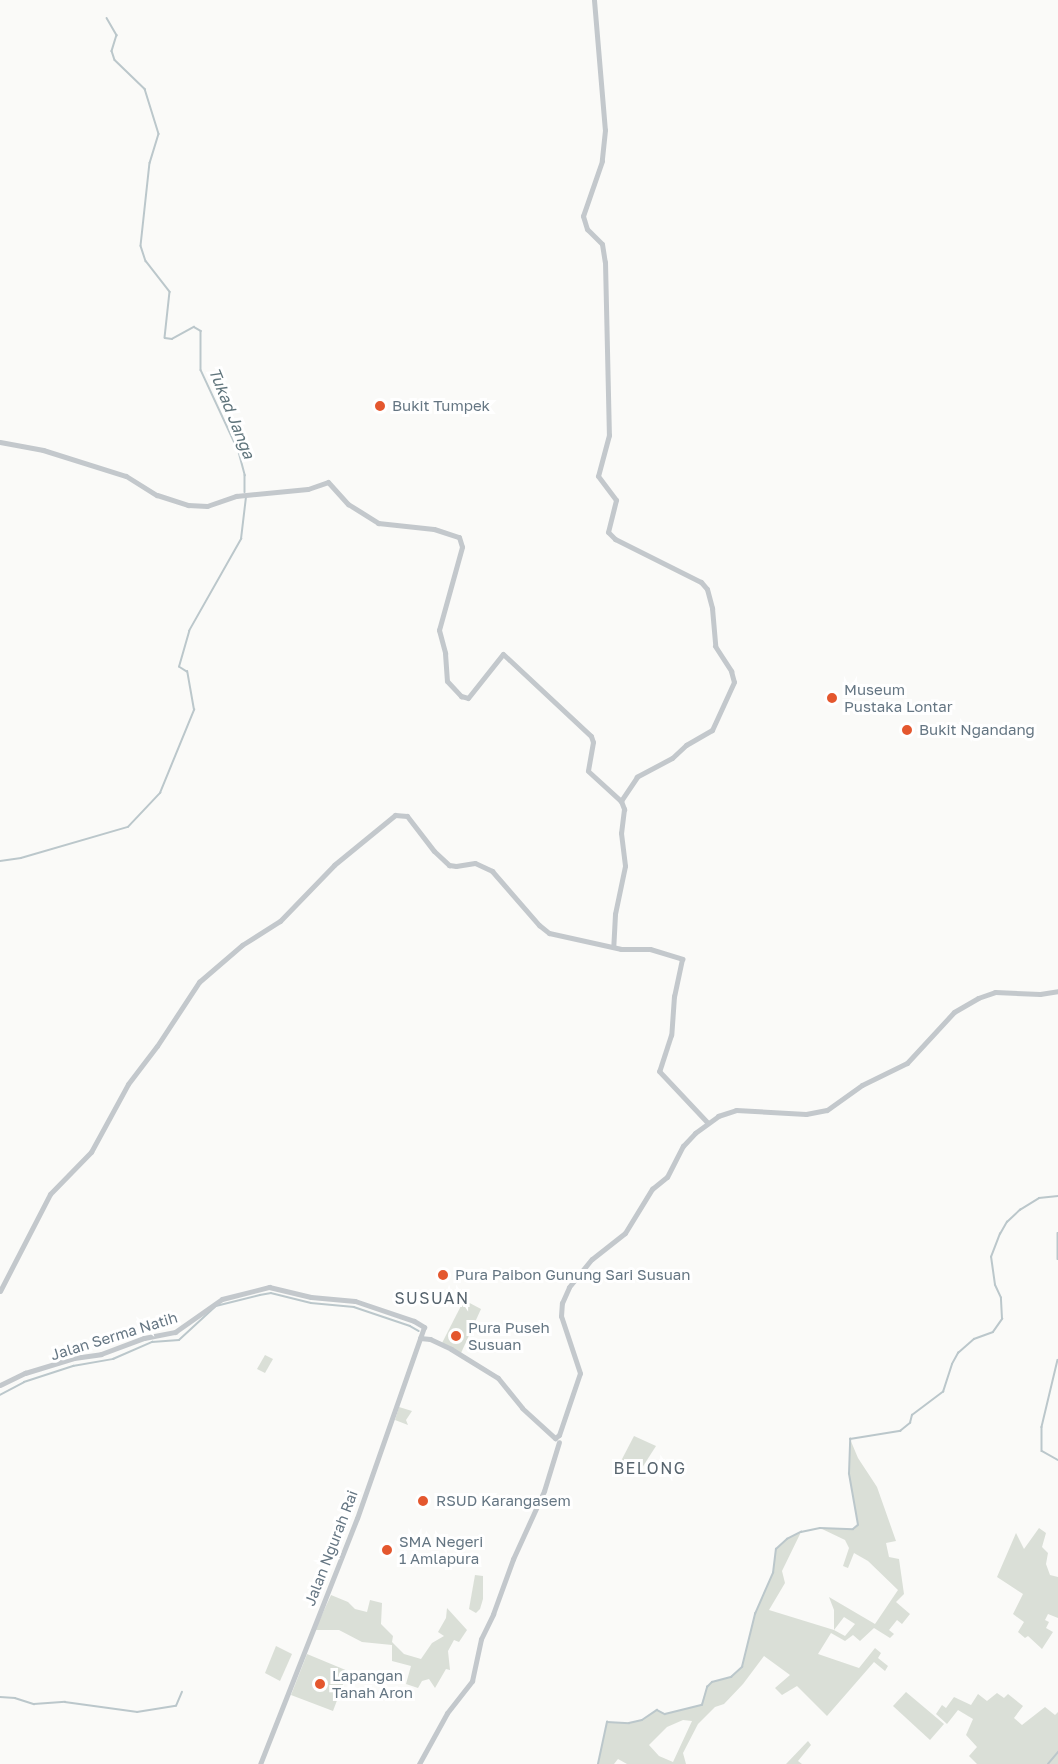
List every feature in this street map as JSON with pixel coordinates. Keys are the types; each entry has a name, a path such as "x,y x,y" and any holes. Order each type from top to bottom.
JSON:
{"street":[{"path":"594,0 605,130 602,161 583,216 587,229 602,244 605,262 609,435 598,476 616,500 608,531 615,539 701,582 707,589 712,608 715,646 731,671 734,682 712,730 665,763 637,777 621,801"},
{"path":"0,441 43,450 121,475 157,495 188,505 215,504 236,496 314,487 324,482 330,484 348,504 378,523 434,529 461,539 450,593 439,630 449,684 468,698 503,654 588,731 592,742 588,771 621,801 624,809 621,832 625,866 615,914 613,947"},
{"path":"0,1291 50,1194 91,1152 128,1084 157,1046 199,982 242,945 280,921 334,865 395,815 407,816 434,851 449,865 475,863 492,871 545,930 568,938 613,947 650,949 682,959 674,996 671,1035 659,1071 708,1123"},
{"path":"419,1764 447,1713 472,1681 481,1639 493,1614 513,1558 544,1491 580,1373 561,1316 562,1303 568,1287 592,1259 625,1233 652,1189 667,1177 683,1146 718,1116 736,1110 806,1114 827,1110 862,1084 907,1063 954,1012 978,998 995,992 1040,994 1058,991"},
{"name":"Jalan Serma Natih","path":"0,1385 25,1373 74,1358 101,1354 144,1338 175,1332 222,1299 269,1287 311,1297 355,1301 414,1321 424,1327"},
{"path":"424,1327 420,1338 430,1339 498,1378 533,1419 559,1439"},
{"path":"424,1327 430,1339"},
{"name":"Jalan Ngurah Rai","path":"260,1764 357,1518 420,1338"}],"shaded area":[{"path":"464,1300 481,1309 461,1353 442,1343"},
{"path":"265,1355 273,1359 265,1373 257,1369"},
{"path":"399,1407 412,1411 406,1420 408,1425 395,1420"},
{"path":"634,1436 656,1446 640,1471 621,1461"},
{"path":"850,1439 858,1458 877,1487 896,1541 886,1543 889,1557 899,1559 904,1594 896,1602 910,1614 902,1624 897,1620 889,1630 894,1634 890,1638 874,1628 860,1641 853,1635 845,1641 831,1633 818,1654 859,1668 875,1648 881,1653 878,1658 888,1666 885,1671 874,1662 827,1716 797,1686 782,1695 775,1688 790,1675 764,1656 724,1704 715,1707 698,1724 683,1753 686,1764 627,1764 618,1759 614,1764 598,1764 607,1722 629,1723 642,1720 657,1710 666,1714 701,1705 707,1687 712,1682 730,1677 742,1667 755,1614 773,1573 776,1549 787,1539 801,1532 782,1571 785,1583 769,1610 834,1630 834,1610 829,1597 875,1624 898,1590 868,1561 854,1553 848,1568 843,1566 849,1548 845,1540 820,1528 853,1529 858,1525 849,1474","holes":["844,1617 855,1624 845,1636 834,1630","683,1720 692,1721 673,1762 659,1756 649,1745 667,1727"]},
{"path":"1039,1528 1046,1533 1042,1547 1048,1553 1046,1564 1050,1575 1058,1577 1058,1618 1048,1614 1045,1620 1049,1622 1046,1628 1053,1632 1042,1649 1028,1636 1025,1638 1018,1632 1024,1622 1013,1614 1023,1594 997,1577 1016,1533 1024,1549"},
{"path":"475,1575 483,1576 483,1599 476,1613 469,1609"},
{"path":"331,1595 348,1602 355,1609 367,1612 370,1600 382,1603 381,1624 393,1636 392,1642 404,1654 421,1659 432,1643 444,1636 438,1632 446,1618 447,1608 467,1630 459,1642 454,1640 448,1651 450,1670 446,1669 435,1688 429,1679 422,1681 418,1688 406,1684 411,1666 392,1661 392,1645 362,1642 339,1630 315,1630"},
{"path":"276,1646 292,1654 280,1681 265,1673"},
{"name":"Lapangan Tanah Aron","path":"307,1654 348,1671 333,1711 291,1695"},
{"path":"906,1692 944,1724 930,1740 893,1706"},
{"path":"997,1693 1004,1698 1008,1694 1023,1706 1014,1718 1022,1725 1045,1707 1055,1715 1058,1712 1058,1764 977,1764 969,1756 977,1747 966,1735 973,1719 958,1710 947,1724 936,1714 942,1705 946,1708 954,1697 971,1705 978,1694 987,1701"},
{"path":"808,1741 811,1745 798,1761 802,1764 786,1764"}],"waterway":[{"name":"Tukad Janga","path":"107,18 117,35 112,51 115,60 145,89 159,134 150,163 141,246 146,261 170,292 165,338 172,339 194,327 201,331 201,370 239,452 245,475 245,492"},
{"name":"Tukad Janga","path":"0,861 21,858 128,827 160,793 194,710 187,672 179,667 189,631 241,539 246,497"},
{"path":"598,1764 607,1722 629,1723 642,1720 657,1710 665,1714 702,1705 707,1687 712,1682 731,1677 742,1667 755,1614 773,1573 776,1549 787,1539 801,1532 820,1528 853,1529 858,1525 849,1474 850,1439 900,1431 910,1423 912,1415 943,1392 958,1353 974,1339 993,1332 1002,1319 1001,1298 995,1285 991,1257 1007,1222 1039,1198 1058,1196"},
{"path":"1058,1233 1058,1259"},
{"path":"0,1395 24,1382 73,1366 113,1359 152,1342 179,1340 216,1306 271,1293 311,1303 354,1307 419,1331"},
{"path":"1058,1360 1042,1427 1042,1451 1058,1460"},
{"path":"0,1697 15,1698 34,1704 65,1702 137,1712 176,1706 182,1692"},
{"path":"1048,1764 1058,1752"}],"place":[{"name":"Bukit Tumpek","path":"380,406"},
{"name":"Museum Pustaka Lontar","path":"832,698"},
{"name":"Bukit Ngandang","path":"907,730"},
{"name":"Pura Paibon Gunung Sari Susuan","path":"443,1275"},
{"name":"Pura Puseh Susuan","path":"456,1336"},
{"name":"RSUD Karangasem","path":"423,1501"},
{"name":"SMA Negeri 1 Amlapura","path":"387,1550"},
{"name":"Lapangan Tanah Aron","path":"320,1684"}],"district":[{"name":"SUSUAN","path":"432,1298"},
{"name":"BELONG","path":"650,1468"}]}
